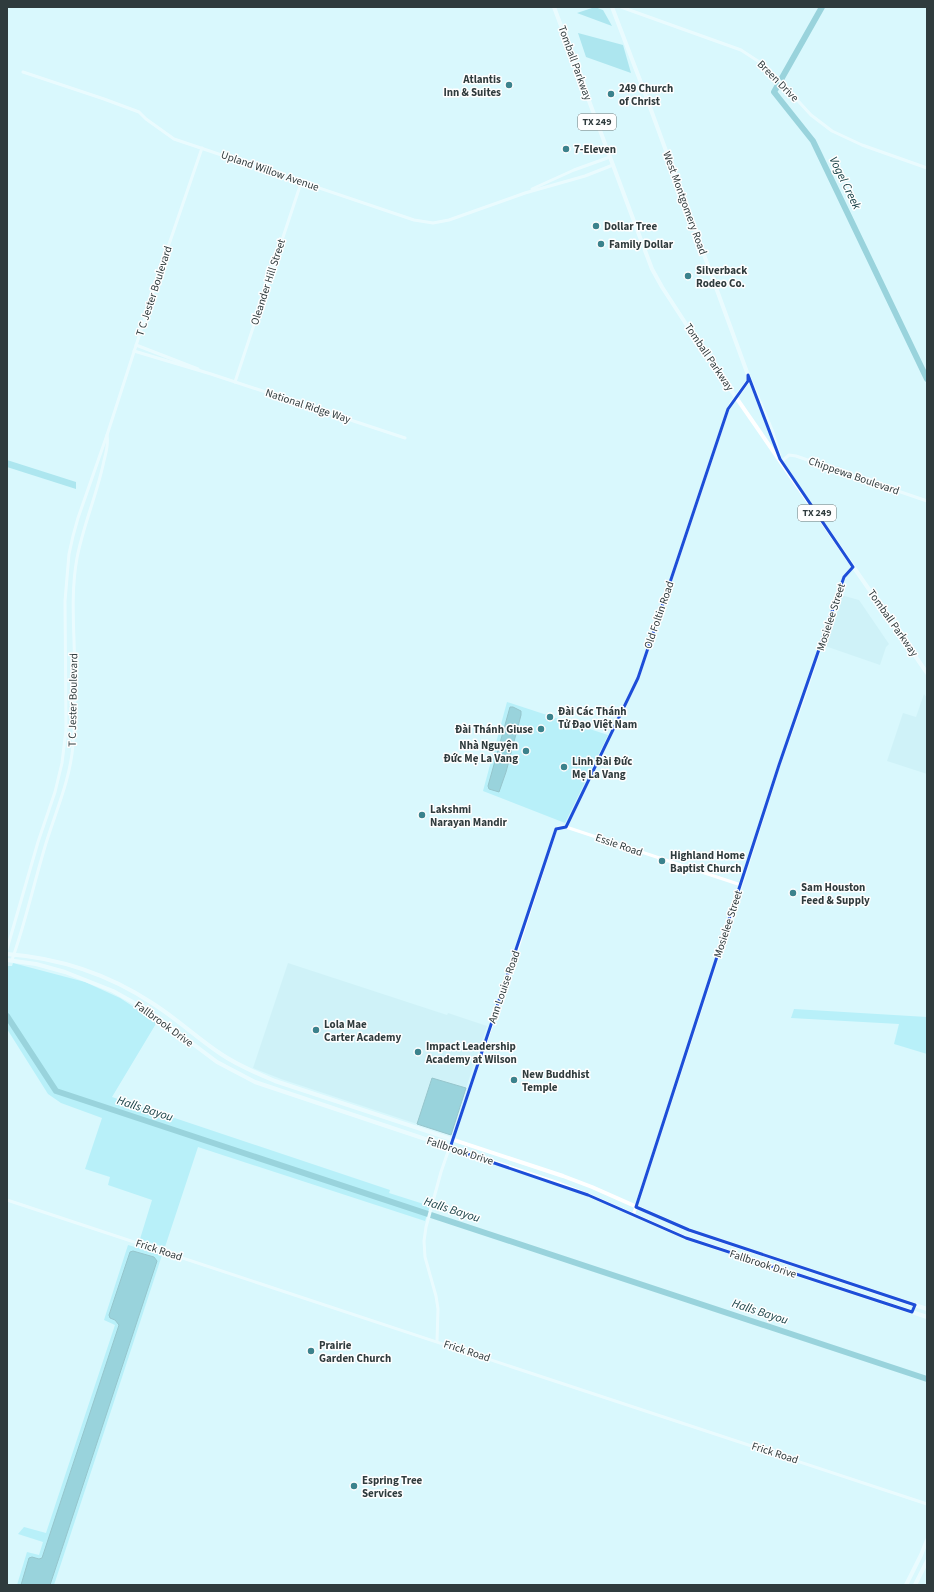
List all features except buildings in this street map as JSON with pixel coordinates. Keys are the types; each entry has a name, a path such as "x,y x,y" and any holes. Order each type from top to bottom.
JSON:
{"main road":[{"name":"Tomball Parkway","path":"554,7 652,269 678,311 927,673"},
{"name":"West Montgomery Road","path":"612,7 748,374 772,431 781,460"},
{"path":"736,396 748,381 748,374"},
{"name":"Fallbrook Drive","path":"7,954 68,964 117,983 154,1004 222,1054 259,1074 592,1187 690,1230 927,1309"},
{"name":"Fallbrook Drive","path":"9,960 36,964 72,974 113,991 149,1011 217,1062 255,1082 567,1187 686,1238 927,1317"},
{"path":"255,1082 259,1074"},
{"path":"320,1104 322,1096"},
{"path":"912,1312 915,1305"},
{"path":"906,1585 927,1540"},
{"path":"915,1585 927,1561"}],"street":[{"name":"Breen Drive","path":"621,7 742,50 761,61 811,114 832,131 862,145 927,168"},
{"name":"Upland Willow Avenue","path":"23,72 104,98 139,112 174,140 202,148 301,183 414,220 433,223 449,220 525,193 613,165"},
{"name":"T C Jester Boulevard","path":"7,949 38,842 55,792 62,763 66,730 65,601 69,554 78,518 202,148"},
{"name":"Upland Willow Avenue","path":"525,193 564,175 610,157"},
{"path":"564,175 566,181"},
{"name":"Oleander Hill Street","path":"235,382 301,183"},
{"name":"National Ridge Way","path":"136,345 211,374"},
{"name":"National Ridge Way","path":"134,351 211,374 405,438"},
{"name":"Old Foltin Road","path":"566,827 638,678 727,412 736,396"},
{"name":"T C Jester Boulevard","path":"9,960 14,954 46,844 61,800 70,764 74,737 75,695 73,601 77,559 101,477 108,443 107,435"},
{"name":"Chippewa Boulevard","path":"781,460 789,455 796,456 927,501"},
{"name":"Mosielee Street","path":"633,1216 781,759 803,700 844,577 853,567"},
{"name":"Ann Louise Road","path":"436,1341 438,1314 437,1301 424,1252 426,1224 441,1172 556,830 562,826 566,827"},
{"name":"Essie Road","path":"566,827 741,885"},
{"name":"Frick Road","path":"7,1200 927,1504"}],"highlighted area":[{"path":"748,375 780,459 853,567 844,577 779,765 636,1207 689,1230 915,1305 912,1312 686,1238 588,1195 450,1148 556,829 566,827 638,678 728,409 748,381"}],"shaded area":[{"path":"595,7 603,10 612,26 577,13"},
{"path":"578,33 623,45 631,73 586,57"},
{"path":"7,460 76,482 76,489 7,467"},
{"path":"841,595 859,600 889,644 886,647 880,665 825,646"},
{"path":"924,694 927,698 927,774 887,761 903,713 916,717"},
{"path":"507,702 608,735 565,823 483,791"},
{"path":"510,707 521,711 521,715 506,772 499,792 489,789 488,786"},
{"path":"13,963 85,982 120,998 157,1022 112,1097 390,1190 389,1193 430,1206 425,1221 198,1147 165,1247 140,1239 152,1200 108,1185 110,1177 85,1169 102,1118 61,1103 48,1094 7,1029 7,966 12,966"},
{"path":"288,963 447,1015 448,1013 487,1026 466,1088 432,1078 417,1124 281,1079 253,1068"},
{"path":"794,1009 927,1017 927,1054 894,1044 899,1024 791,1018"},
{"path":"432,1078 466,1088 451,1135 417,1124"},
{"path":"128,1245 162,1255 54,1585 17,1585 27,1552 39,1555 43,1542 18,1534 24,1527 46,1533 115,1325 104,1320"},
{"path":"133,1251 154,1257 157,1261 50,1585 21,1585 29,1558 42,1558 119,1325 115,1320 110,1318 109,1315 130,1252"}],"waterway":[{"name":"Vogel Creek","path":"822,7 774,92 813,141 927,379"},
{"name":"Halls Bayou","path":"7,1016 56,1091 927,1379"}],"place":[{"name":"Atlantis Inn & Suites","path":"509,85"},
{"name":"249 Church of Christ","path":"611,94"},
{"name":"7-Eleven","path":"566,149"},
{"name":"Dollar Tree","path":"596,226"},
{"name":"Family Dollar","path":"601,244"},
{"name":"Silverback Rodeo Co.","path":"688,276"},
{"name":"Đài Các Thánh Tử Đạo Việt Nam","path":"550,717"},
{"name":"Đài Thánh Giuse","path":"541,729"},
{"name":"Nhà Nguyện Đức Mẹ La Vang","path":"526,751"},
{"name":"Linh Đài Đức Mẹ La Vang","path":"564,767"},
{"name":"Lakshmi Narayan Mandir","path":"422,815"},
{"name":"Highland Home Baptist Church","path":"662,861"},
{"name":"Sam Houston Feed & Supply","path":"793,893"},
{"name":"Lola Mae Carter Academy","path":"316,1030"},
{"name":"Impact Leadership Academy at Wilson","path":"418,1052"},
{"name":"New Buddhist Temple","path":"514,1080"},
{"name":"Prairie Garden Church","path":"311,1351"},
{"name":"Espring Tree Services","path":"354,1486"}]}
